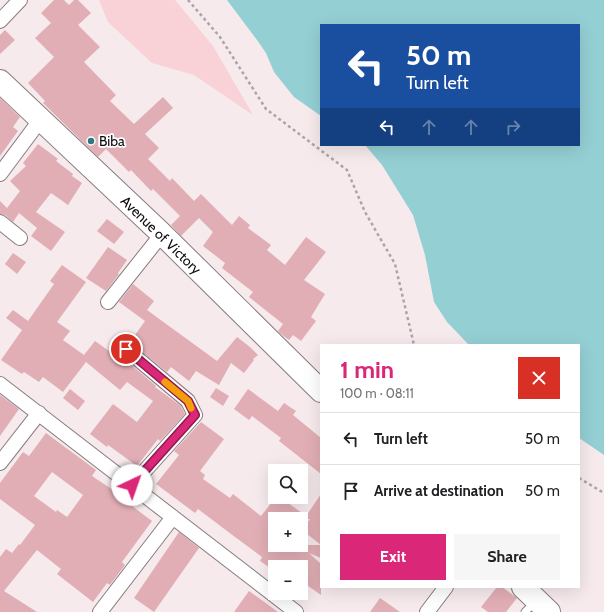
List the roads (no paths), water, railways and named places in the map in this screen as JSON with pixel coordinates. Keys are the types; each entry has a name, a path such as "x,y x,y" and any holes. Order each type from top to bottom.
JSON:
{"main road":[{"name":"Avenue of Victory","path":"0,81 162,234 320,390"}],"street":[{"path":"0,21 20,0"},
{"path":"0,174 41,119"},
{"path":"0,222 20,238"},
{"path":"108,302 162,234"},
{"path":"126,349 188,401 195,415 132,485"},
{"path":"0,384 296,612"},
{"path":"0,463 39,413"},
{"path":"100,612 173,517"},
{"path":"427,612 445,588"}],"water":[{"path":"227,0 604,0 604,455 580,439 580,344 468,344 447,322 434,302 425,255 413,215 382,165 366,146 580,146 580,24 320,24 320,115 294,97 274,72 266,53"}],"place":[{"name":"Biba","path":"91,141"}]}
